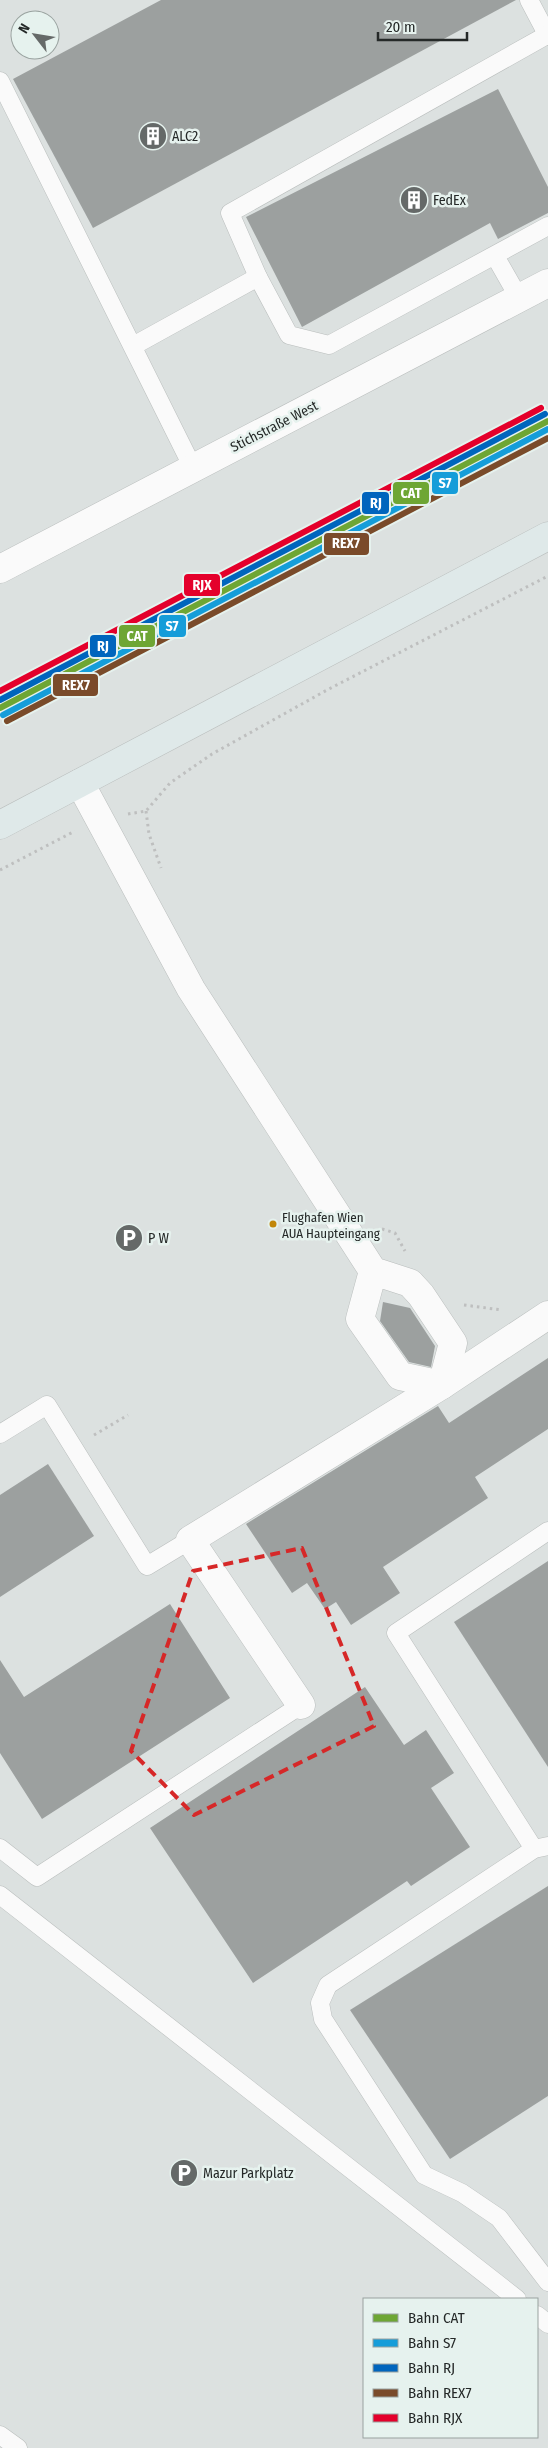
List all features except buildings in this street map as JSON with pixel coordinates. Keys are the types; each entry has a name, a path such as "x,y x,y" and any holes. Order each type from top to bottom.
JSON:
{"main road":[{"path":"0,825 548,536"}],"street":[{"name":"Stichstraße West","path":"0,569 548,283"},
{"path":"80,783 191,989 373,1270 410,1283 421,1295 453,1343 442,1385"},
{"path":"373,1270 360,1319 400,1376 442,1385"},
{"path":"301,1705 190,1540 442,1385 548,1315"}],"lane":[{"path":"529,0 548,36 230,213 258,277 289,335 329,345 548,226"},
{"path":"0,81 193,468"},
{"path":"495,256 519,298"},
{"path":"133,346 258,277"},
{"path":"0,1434 47,1405 147,1566 190,1540"},
{"path":"548,1531 396,1633 541,1848 328,1986 320,2003 323,2019 424,2175 462,2193 499,2218 548,2282"},
{"path":"0,1848 37,1877 301,1705"},
{"path":"0,1895 515,2298"},
{"path":"538,2316 548,2324"},
{"path":"0,2435 18,2448"}],"path":[{"path":"0,870 99,819 146,811 170,783 212,754 327,690 548,576"},
{"path":"456,1304 509,1311"},
{"path":"73,1448 128,1415"}],"highlighted area":[{"path":"302,1548 374,1726 194,1815 131,1751 193,1571"}],"rail line":[{"name":"RJX","path":"0,691 541,408"},
{"name":"RJ","path":"0,700 545,414"},
{"name":"CAT","path":"0,708 548,421"},
{"name":"S7","path":"3,715 548,429"},
{"name":"REX7","path":"7,721 548,438"}],"place":[{"name":"ALC2","path":"153,136"},
{"name":"FedEx","path":"414,200"},
{"name":"Flughafen Wien AUA Haupteingang","path":"273,1224"},
{"name":"P W","path":"129,1238"},
{"name":"Mazur Parkplatz","path":"184,2173"}]}
